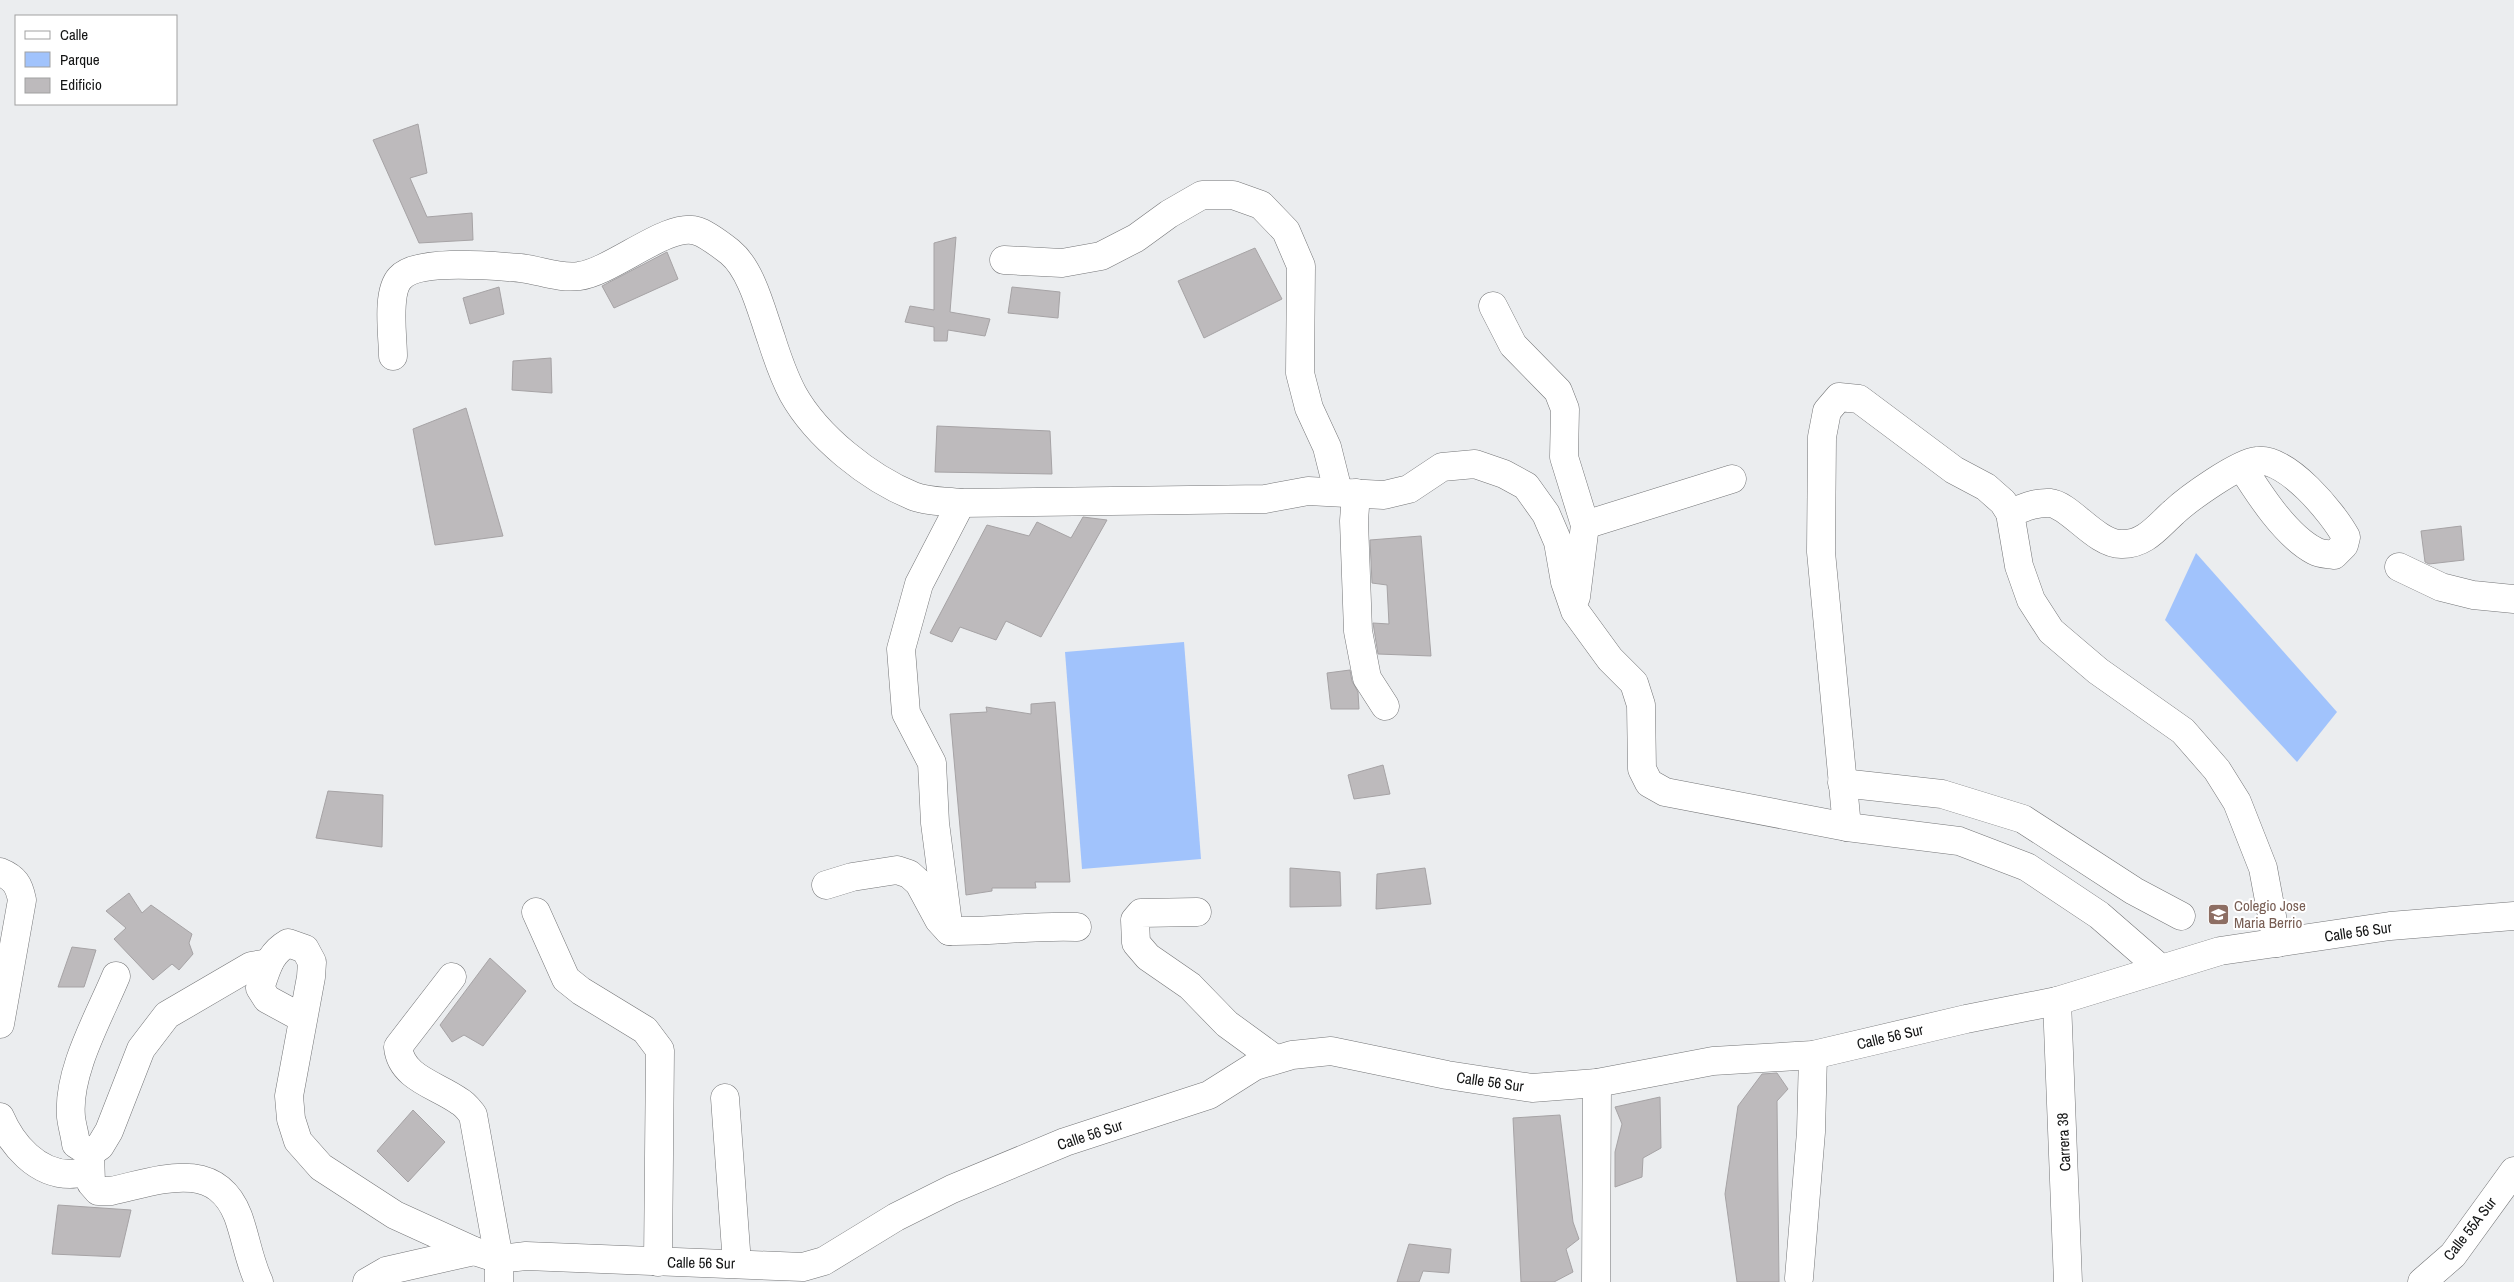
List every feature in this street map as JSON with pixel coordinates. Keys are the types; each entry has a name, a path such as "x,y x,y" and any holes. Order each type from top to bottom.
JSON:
{"street":[{"path":"1004,260 1062,263 1101,256 1136,238 1169,214 1202,196 1232,195 1262,205 1286,231 1301,266 1300,373 1309,408 1347,492 1354,521 1358,630 1368,678 1385,706"},
{"path":"393,356 392,294 399,279 413,269 436,264 521,268 554,276 580,276 605,268 678,230 696,230 732,253 745,272 756,294 793,395 817,426 844,454 879,479 915,497 961,503 1265,499 1308,491 1384,495 1409,489 1442,467 1475,464 1504,474 1526,486 1546,514 1558,542 1565,582 1575,610 1610,658 1634,683 1641,705 1642,769 1649,783 1665,792 1847,827 1958,841 2027,867 2099,916 2160,968"},
{"path":"1493,306 1513,345 1558,391 1565,409 1564,457 1585,525 1575,610"},
{"path":"1847,827 1821,552 1822,438 1827,411 1839,397 1859,399 1954,470 1986,487 2004,502 2010,513 2019,566 2031,600 2051,631 2098,671 2183,731 2217,770 2238,802 2263,868 2277,943"},
{"path":"2010,513 2034,504 2052,503 2079,520 2101,538 2121,544 2146,539 2175,510 2218,478 2242,468"},
{"path":"1585,525 1732,479"},
{"path":"949,931 935,824 932,763 906,713 901,649 919,584 961,503"},
{"path":"2399,567 2440,587 2473,595 2514,599"},
{"path":"1842,783 1942,794 2023,820 2134,891 2181,916"},
{"path":"826,885 852,878 898,870 909,874 919,883 939,920 949,931 977,932 1051,926 1077,927"},
{"path":"0,872 10,876 20,885 22,900 0,1024"},
{"path":"536,912 566,979 645,1030 660,1050 658,1262"},
{"path":"1197,912 1141,913 1135,920 1136,943 1148,958 1190,986 1227,1024 1275,1058"},
{"name":"Calle 56 Sur","path":"367,1282 386,1271 491,1264 526,1256 803,1267 824,1261 896,1217 952,1189 1065,1142 1209,1095 1255,1066 1275,1058 1331,1051 1447,1075 1532,1088 1597,1083 1712,1061 1813,1055 1966,1019 2056,1001 2220,951 2390,926 2514,916"},
{"path":"302,1018 267,999 260,988 269,963 277,950 288,943 305,948 312,962 308,1001 302,1018 289,1096 291,1119 298,1141 320,1167 395,1215 491,1264"},
{"path":"0,1118 9,1138 30,1160 52,1170 69,1174 90,1162 109,1131 141,1049 167,1015 251,966 269,963"},
{"path":"116,976 84,1052 73,1091 71,1116 76,1144 90,1162 91,1183 98,1191 111,1191 190,1177 207,1180 227,1196 238,1216 259,1282"},
{"path":"452,977 398,1047 400,1060 413,1074 461,1102 473,1115 491,1264"},
{"name":"Carrera 38","path":"2056,1001 2068,1282"},
{"path":"1799,1278 1811,1132 1813,1055"},
{"path":"1596,1282 1597,1083"},
{"path":"725,1098 737,1264"},
{"name":"Calle 55A Sur","path":"2422,1282 2453,1255 2514,1171"}],"green space":[{"path":"2196,553 2337,712 2297,762 2165,620"},
{"path":"1184,642 1201,859 1082,869 1065,652"}],"building":[{"path":"418,124 427,173 410,178 427,217 472,213 473,240 419,243 373,140"},
{"path":"956,237 950,312 990,319 985,336 948,330 947,341 934,341 934,327 905,322 910,306 934,310 934,243"},
{"path":"1255,248 1282,299 1204,338 1178,281"},
{"path":"667,252 678,279 614,308 602,286"},
{"path":"499,287 504,314 470,324 463,298"},
{"path":"1012,287 1060,292 1058,318 1008,313"},
{"path":"551,358 552,393 512,390 513,361"},
{"path":"466,408 503,536 435,545 413,429"},
{"path":"937,426 1050,431 1052,474 935,472"},
{"path":"1083,517 1107,520 1041,637 1006,621 996,640 960,627 952,642 930,633 987,525 1029,536 1037,522 1071,538"},
{"path":"2461,526 2464,560 2429,564 2425,562 2421,531"},
{"path":"1421,536 1431,656 1378,654 1373,623 1389,624 1387,585 1372,583 1370,540"},
{"path":"1350,670 1352,681 1358,692 1359,709 1331,709 1327,673"},
{"path":"1055,702 1070,882 1035,882 1036,888 992,888 992,891 966,895 950,714 987,712 986,707 1031,714 1031,704"},
{"path":"1383,765 1390,794 1354,799 1348,775"},
{"path":"328,791 383,795 382,847 316,838"},
{"path":"1290,868 1340,872 1341,906 1290,907"},
{"path":"1425,868 1431,904 1376,909 1377,874"},
{"path":"129,893 142,913 151,905 192,934 189,943 193,954 179,970 172,964 153,980 114,939 126,928 106,911"},
{"path":"72,947 96,950 84,987 58,987"},
{"path":"490,958 526,991 483,1046 464,1035 452,1042 440,1025"},
{"path":"1777,1073 1788,1089 1777,1101 1779,1282 1737,1282 1725,1194 1738,1106 1762,1074"},
{"path":"1660,1097 1661,1148 1643,1158 1642,1177 1615,1187 1615,1152 1622,1124 1615,1107"},
{"path":"413,1110 445,1142 408,1182 377,1151"},
{"path":"1560,1115 1573,1222 1579,1239 1566,1249 1573,1272 1554,1282 1521,1282 1513,1118"},
{"path":"58,1205 131,1210 120,1257 52,1254"},
{"path":"1409,1244 1451,1249 1449,1273 1423,1271 1419,1282 1397,1282"}],"place":[{"name":"Colegio Jose Maria Berrio","path":"2218,915"}]}
